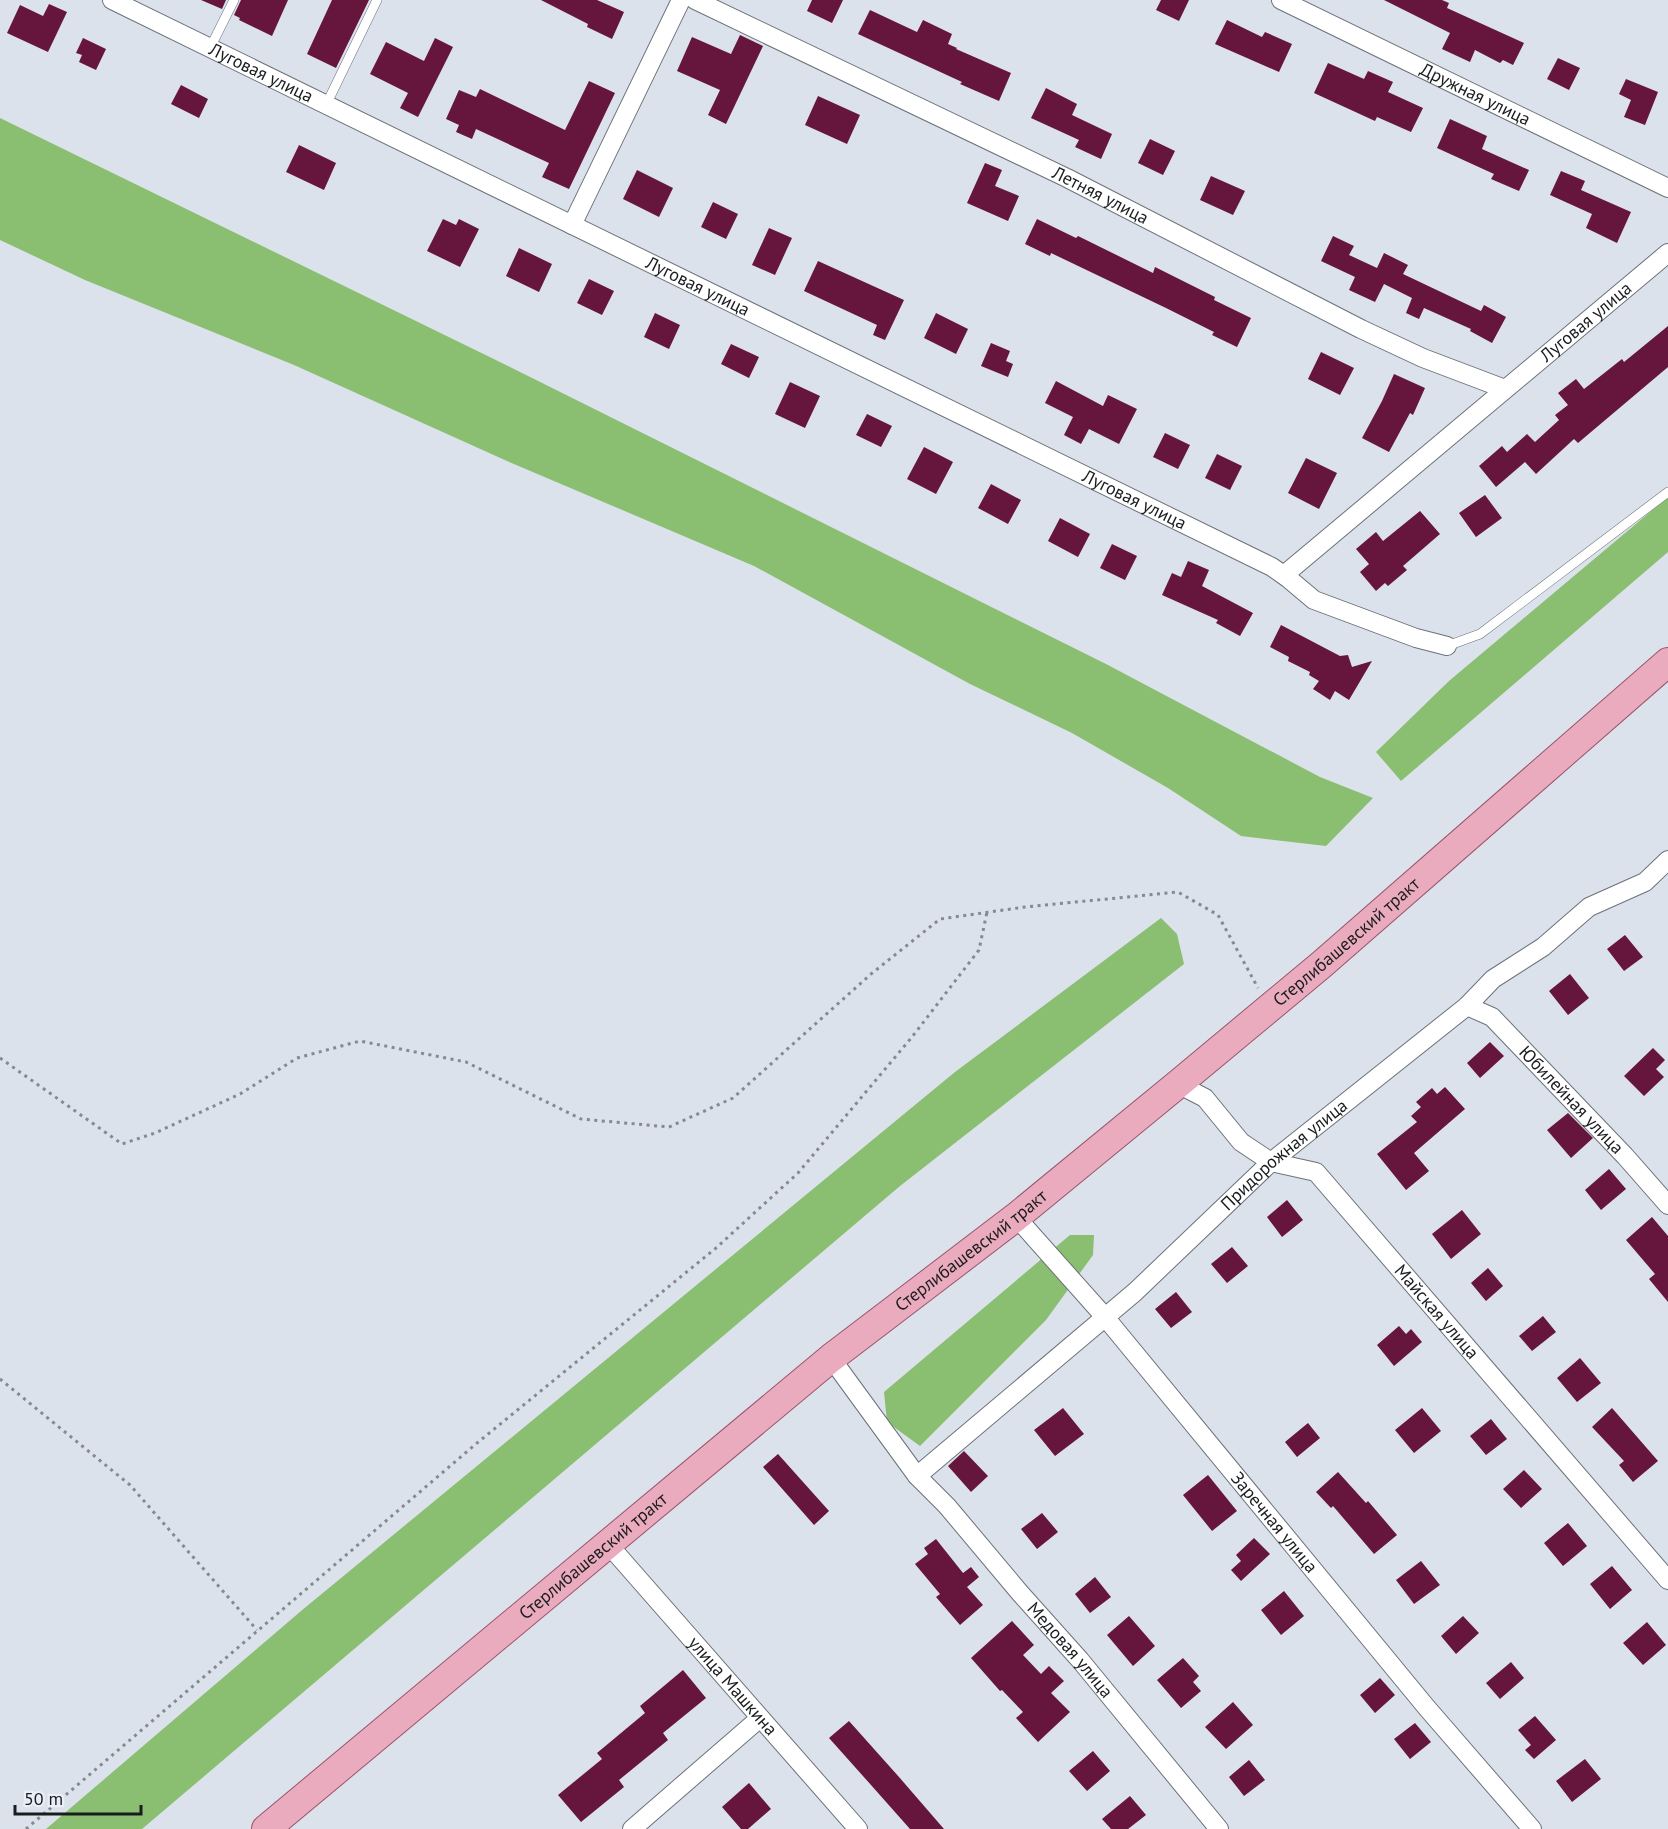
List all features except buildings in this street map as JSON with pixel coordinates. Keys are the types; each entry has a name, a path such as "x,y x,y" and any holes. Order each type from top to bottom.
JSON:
{"main road":[{"name":"Стерлибашевский тракт","path":"266,1829 831,1358 1016,1217 1321,965 1668,662"}],"street":[{"name":"Луговая улица","path":"112,0 1272,567 1314,600 1416,638 1447,646"},
{"path":"572,225 681,0"},
{"name":"Летняя улица","path":"695,0 1067,178 1361,329 1423,358 1505,389"},
{"name":"Дружная улица","path":"1281,0 1668,188"},
{"name":"Луговая улица","path":"1284,575 1668,253"},
{"name":"Придорожная улица","path":"917,1476 1135,1292 1271,1162 1467,1006 1493,979 1543,947 1589,907 1645,882 1668,860"},
{"name":"Юбилейная улица","path":"1467,1006 1492,1017 1625,1156 1668,1205"},
{"name":"Майская улица","path":"1178,1084 1205,1098 1241,1142 1271,1162 1316,1172 1668,1580"},
{"name":"Заречная улица","path":"1016,1217 1105,1317 1427,1708 1532,1829"},
{"name":"Медовая улица","path":"831,1358 917,1476 947,1506 1080,1660 1219,1829"},
{"name":"улица Машкина","path":"608,1544 858,1829"},
{"path":"632,1829 760,1718"}],"lane":[{"path":"210,48 234,0"},
{"path":"326,105 377,0"},
{"path":"1447,646 1480,634 1668,492"}],"path":[{"path":"0,1058 122,1144 155,1133 240,1094 297,1058 360,1041 466,1062 581,1119 669,1127 733,1098 871,974 940,919 1178,892 1218,915 1269,1008"},
{"path":"26,1829 477,1443 716,1248 798,1173 912,1037 979,950 987,912"},
{"path":"0,1379 129,1485 257,1630"}],"green space":[{"path":"0,118 504,364 1106,664 1320,777 1373,798 1326,846 1241,836 1168,788 1072,733 970,684 754,566 507,461 294,365 85,280 0,240"},
{"path":"1668,497 1668,552 1401,781 1376,752 1449,681"},
{"path":"1161,918 1177,934 1184,964 900,1186 142,1829 46,1829 301,1611 955,1072"},
{"path":"1070,1235 1094,1235 1093,1255 1046,1320 920,1446 887,1422 884,1392"}]}
